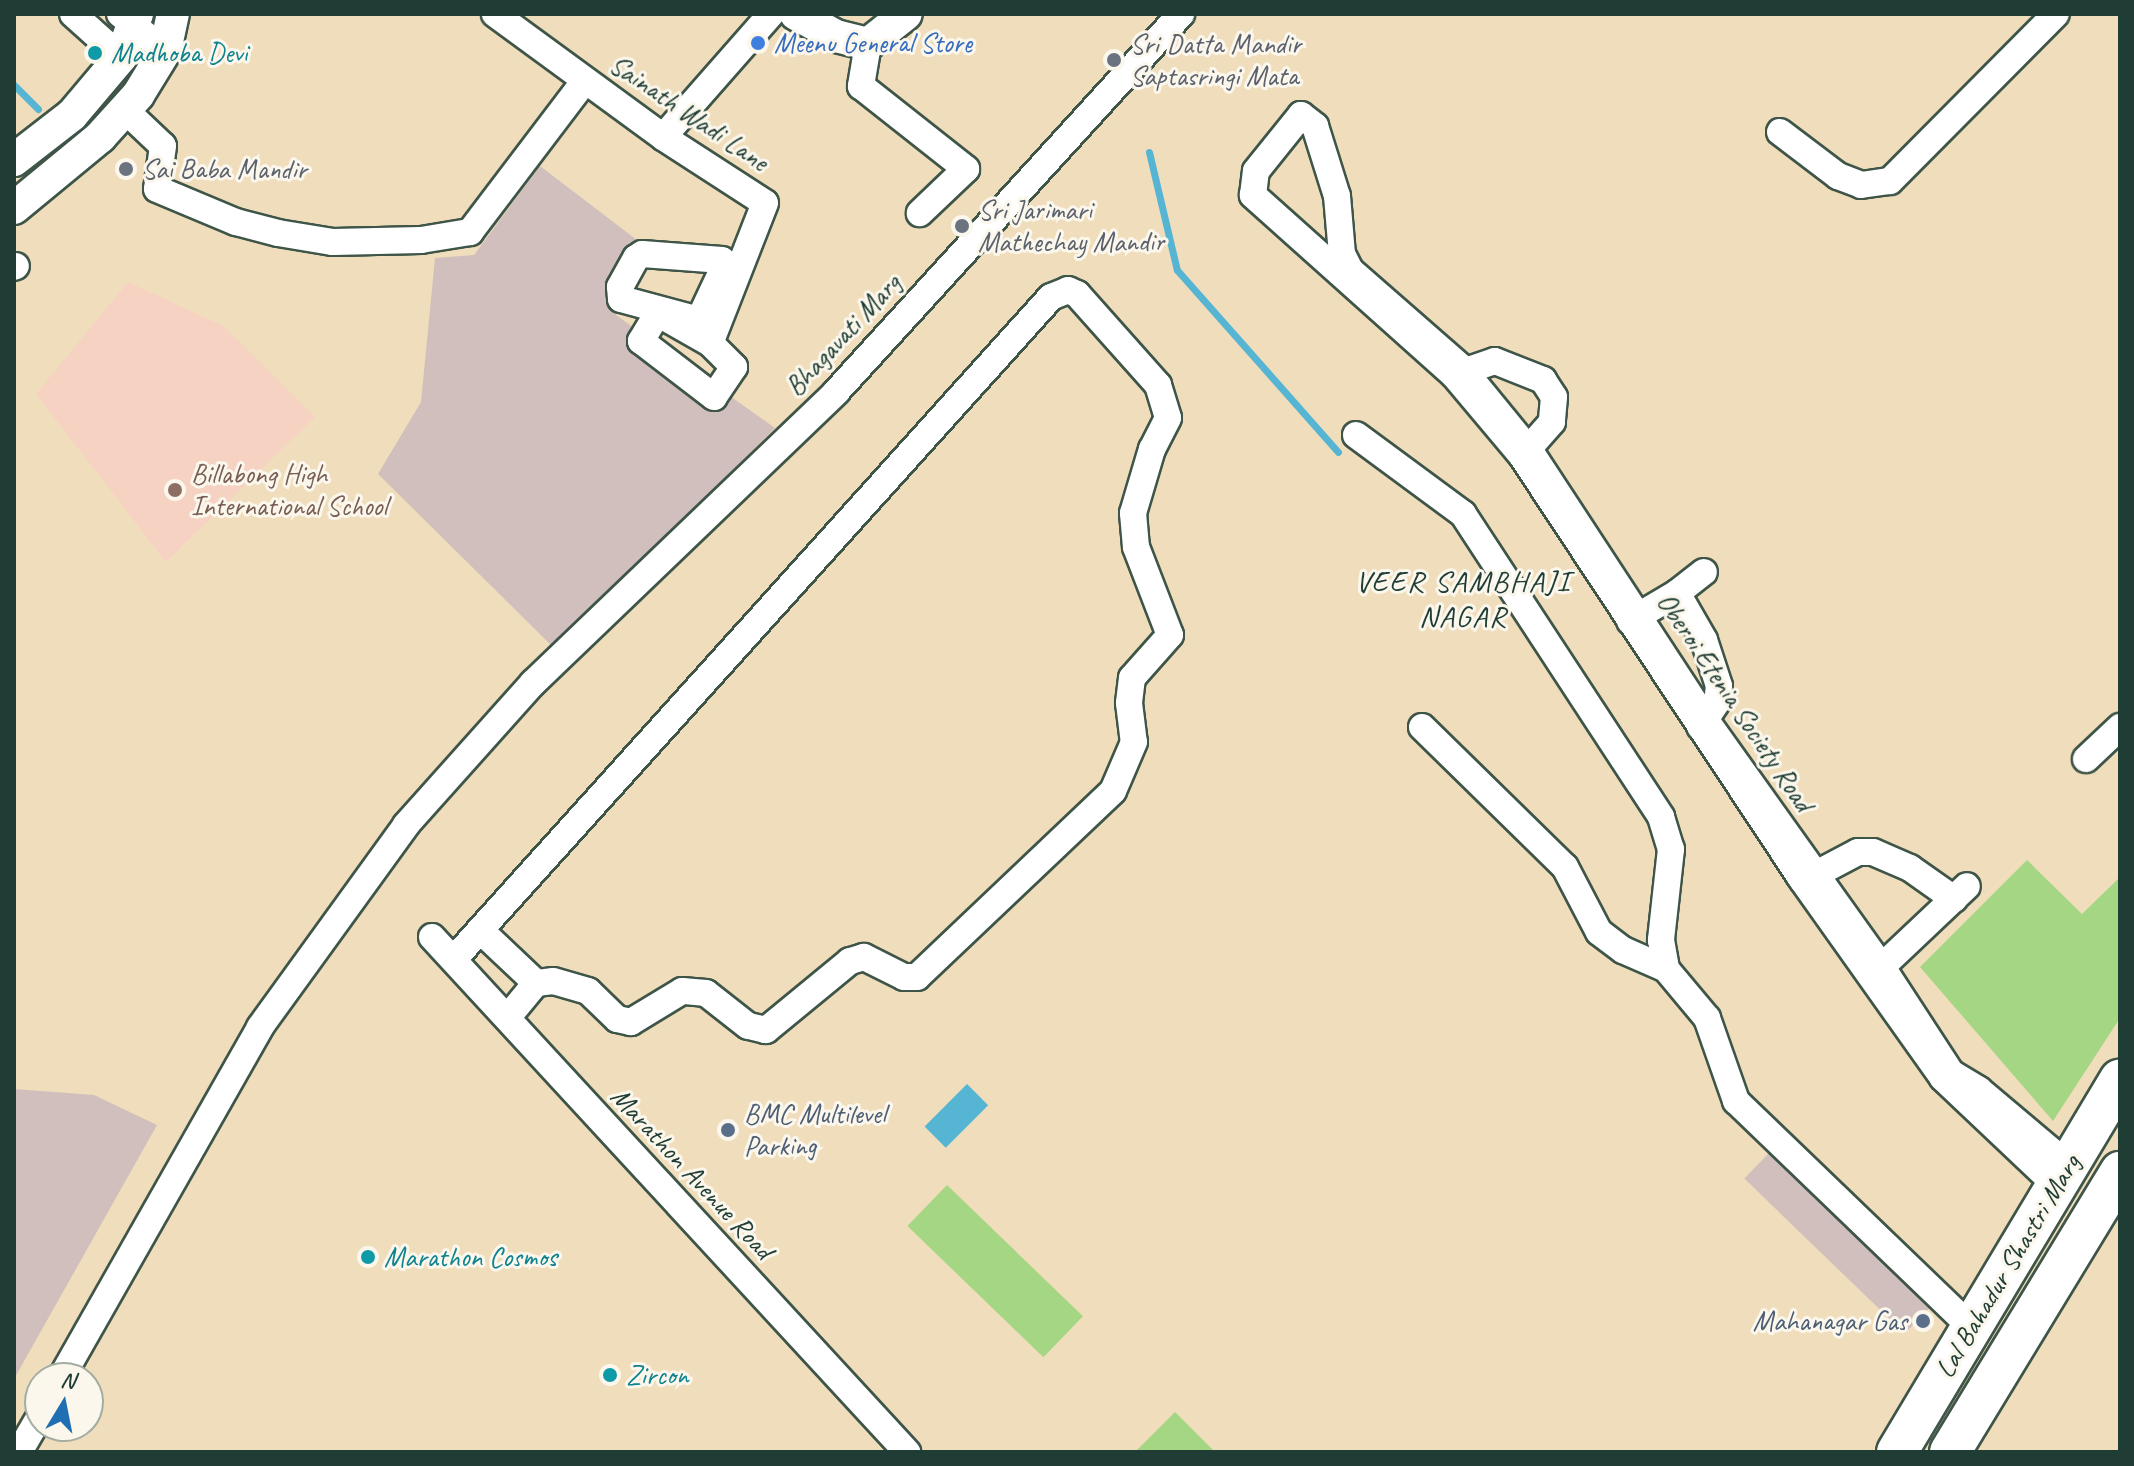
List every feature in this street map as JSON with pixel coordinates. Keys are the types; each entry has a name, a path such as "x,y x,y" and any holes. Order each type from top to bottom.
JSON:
{"main road":[{"name":"Lal Bahadur Shastri Marg","path":"1897,1452 2120,1080"},
{"name":"Lal Bahadur Shastri Marg","path":"1950,1452 2120,1172"}],"street":[{"path":"73,14 121,57"},
{"path":"14,208 100,137 125,110 165,51 173,14"},
{"name":"Sainath Wadi Lane","path":"495,14 584,82 765,203 709,330"},
{"path":"663,137 771,14"},
{"path":"796,14 836,36 868,44"},
{"path":"906,14 868,44 861,86 966,169 920,213"},
{"name":"Bhagavati Marg","path":"70,1362 260,1027 406,825 533,683 836,392 1181,14"},
{"path":"1780,132 1838,176 1861,185 1890,181 2056,14"},
{"path":"14,160 72,115 121,57 131,18 165,51"},
{"path":"125,110 163,146 157,189 236,222 278,233 333,242 421,240 470,232 584,82"},
{"path":"72,115 100,137"},
{"name":"Oberoi Etenia Society Road","path":"1343,269 1337,196 1310,119 1301,115 1256,171 1253,195 1343,269 1458,372 1526,454 1808,877 1956,1084 2062,1175"},
{"path":"454,959 480,930 1051,297 1068,290 1077,294 1158,385 1168,418 1152,449 1133,513 1136,547 1170,635 1132,678 1129,703 1134,742 1113,791 929,970 904,977 877,961 850,961 766,1030 748,1026 706,993 682,991 631,1022 617,1019 578,987 536,983 480,930"},
{"path":"1458,372 1495,361 1543,380 1554,397 1552,422 1526,454"},
{"path":"1356,435 1463,514 1661,817 1671,849 1661,940 1666,969"},
{"path":"1634,618 1677,593 1704,572"},
{"path":"1677,593 1704,640 1719,686 1704,724"},
{"path":"1422,727 1565,867 1599,932 1623,950 1666,969 1707,1018 1736,1101 1973,1329"},
{"path":"2086,759 2120,727"},
{"path":"1808,877 1858,852 1873,852 1960,892 1878,971"},
{"name":"Marathon Avenue Road","path":"432,937 907,1452"},
{"path":"507,1018 536,983"}],"shaded area":[{"path":"540,166 650,250 616,315 775,428 554,648 378,474 421,402 435,258 474,255"},
{"name":"Billabong High International School","path":"128,282 223,326 315,417 166,562 36,394"},
{"path":"14,1089 94,1095 157,1125 14,1379"},
{"path":"1770,1152 1930,1307 1905,1334 1744,1179"}],"green space":[{"path":"2027,860 2082,914 2120,877 2120,1018 2053,1121 1920,967"},
{"path":"947,1185 1083,1316 1043,1357 907,1226"},
{"path":"1175,1412 1215,1452 1135,1452"}],"water":[{"path":"967,1084 988,1105 946,1148 925,1126"}],"waterway":[{"path":"14,85 38,109"},
{"path":"1149,152 1177,270 1338,452"}],"place":[{"name":"Meenu General Store","path":"758,43"},
{"name":"Madhoba Devi","path":"95,53"},
{"name":"Sri Datta Mandir Saptasringi Mata","path":"1114,60"},
{"name":"Sai Baba Mandir","path":"126,169"},
{"name":"Sri Jarimari Mathechay Mandir","path":"962,226"},
{"name":"Billabong High International School","path":"175,490"},
{"name":"BMC Multilevel Parking","path":"728,1130"},
{"name":"Marathon Cosmos","path":"368,1257"},
{"name":"Mahanagar Gas","path":"1923,1321"},
{"name":"Zircon","path":"610,1375"}],"district":[{"name":"VEER SAMBHAJI NAGAR","path":"1463,598"}]}
